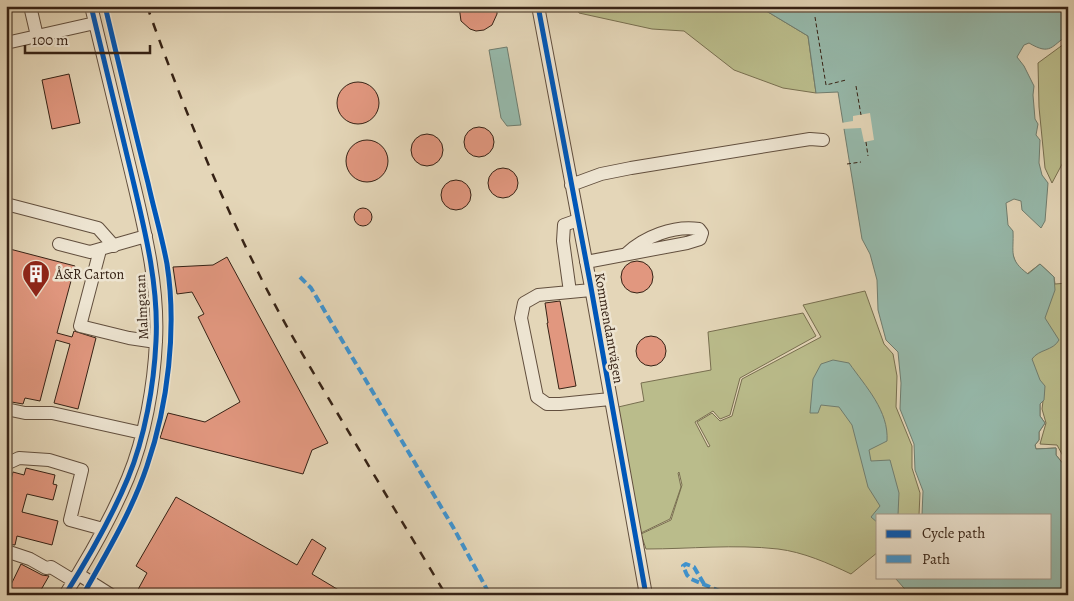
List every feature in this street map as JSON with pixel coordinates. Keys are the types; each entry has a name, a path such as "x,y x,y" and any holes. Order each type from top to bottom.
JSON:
{"street":[{"path":"30,6 37,36"},
{"name":"Malmgatan","path":"65,595 104,529 128,478 142,433 152,380 156,342 155,302 150,252 91,6"},
{"name":"Kommendantvägen","path":"538,6 646,595"},
{"path":"6,43 95,22"},
{"path":"571,185 601,174 631,168 810,139 824,140"},
{"path":"6,204 98,228 114,246"},
{"path":"570,292 563,241 564,225 578,220"},
{"path":"586,262 687,243 700,239 702,234 699,229 692,228 667,232 642,242 626,254"},
{"path":"59,244 90,252 146,236"},
{"path":"100,250 80,326 129,338 156,342"},
{"path":"591,290 538,295 524,303 521,318 537,398 547,404 610,399"},
{"path":"6,409 25,413 52,413 142,433"},
{"path":"6,464 19,458 49,460 82,470 70,520 104,529"},
{"path":"6,556 9,552 30,558 46,568 51,567 111,595"}],"path":[{"path":"815,17 826,85 846,80"},
{"path":"856,86 861,114"},
{"path":"866,142 868,156"},
{"path":"847,164 860,162"}],"green space":[{"path":"575,6 758,6 808,36 816,93 783,88 734,70 684,31 652,29 579,13"},
{"path":"1068,41 1068,153 1052,183 1045,168 1039,107 1038,63"},
{"path":"1013,255 1017,266 1027,274 1040,264 1054,277 1055,284 1068,283 1068,465 1057,445 1040,444 1046,423 1042,409 1043,401 1040,404 1040,416 1045,423 1039,432 1039,440 1035,445 1036,449 1056,448 1056,455 1068,470 1050,514 1038,514"},
{"path":"865,291 884,344 893,354 897,376 896,407 912,446 912,468 920,493 919,514 876,514 876,554 851,574 806,555 787,550 728,547 646,549 641,534 671,520 682,485 679,472 681,487 670,519 641,533 614,408 644,401 641,383 711,370 708,332 803,313 816,336 740,378 730,415 720,419 713,411 695,422 708,447 710,446 697,422 712,413 720,421 732,416 742,379 821,337 803,305"}],"shaded area":[{"path":"758,6 1068,6 1068,35 1047,49 1036,47 1029,43 1024,45 1017,57 1034,86 1035,119 1038,124 1036,135 1040,140 1039,163 1042,175 1048,183 1045,221 1041,228 1022,210 1021,201 1014,199 1006,203 1008,225 1013,231 1013,255 1017,264 1028,274 1040,264 1054,277 1055,290 1045,318 1059,340 1056,344 1038,353 1032,359 1040,380 1045,386 1044,400 1040,404 1040,416 1045,423 1039,432 1039,440 1035,445 1036,449 1056,448 1056,455 1068,470 1068,595 910,595 896,579 1052,578 1052,514 922,514 923,491 915,470 914,444 900,409 901,383 898,352 886,340 878,310 877,280 870,254 862,239 838,92 816,93 808,36"},
{"path":"507,47 521,125 507,126 501,118 489,50"},
{"path":"833,360 849,363 880,409 887,430 887,441 869,450 871,461 890,460 899,493 898,514 876,514 876,521 871,517 880,506 868,487 852,425 839,407 821,405 818,413 810,413 813,379 821,364"}],"pier":[{"path":"870,113 874,140 864,142 861,128 841,129 841,123 853,121 853,116"}],"building":[{"path":"459,6 497,6 497,14 492,25 484,30 476,31 470,29 461,21"},
{"path":"69,74 80,123 52,129 42,80"},
{"path":"354,82 362,82 373,88 379,103 373,118 362,124 354,124 343,118 337,107 337,99 343,88"},
{"path":"479,127 490,131 494,142 490,153 479,157 468,153 464,142 468,131"},
{"path":"427,134 433,135 438,139 442,144 442,156 438,161 433,165 427,166 421,165 416,161 412,156 411,150 412,144 416,139 421,135"},
{"path":"363,140 371,140 382,146 388,161 382,176 371,182 363,182 352,176 346,165 346,157 352,146"},
{"path":"503,168 514,172 518,183 514,194 503,198 492,194 488,183 492,172"},
{"path":"456,180 467,184 471,195 467,206 456,210 445,206 441,195 445,184"},
{"path":"363,208 369,211 372,217 369,223 363,226 357,223 354,217 357,211"},
{"name":"Å&R Carton","path":"6,248 75,266 57,333 72,337 74,331 96,338 78,409 54,403 70,344 56,340 40,401 25,398 23,404 6,401"},
{"path":"227,257 328,443 312,450 303,474 160,438 168,413 205,422 240,402 198,317 204,314 192,292 177,294 173,267 213,265"},
{"path":"637,261 648,266 653,277 648,288 637,293 626,288 621,277 626,266"},
{"path":"560,301 576,386 559,389 545,303"},
{"path":"651,336 661,341 666,351 661,361 651,366 641,361 636,351 641,341"},
{"path":"26,468 55,475 53,484 57,485 53,500 27,494 22,512 58,521 52,545 17,536 15,545 6,544 6,489 8,490 13,472 24,475"},
{"path":"176,497 297,565 312,539 326,548 312,574 347,595 135,595 147,573 136,566"},
{"path":"21,564 42,575 49,576 38,595 6,595"}],"railway":[{"path":"147,6 184,106 211,171 268,291 292,336 446,595"}],"marked path":[{"path":"300,277 311,288 453,527 490,595"},
{"path":"704,584 694,567 686,564 683,566 691,579 729,595"}],"cycle path":[{"path":"65,595 107,523 134,462 148,411 156,341 155,298 150,256 91,6"},
{"path":"83,595 126,516 147,466 165,392 171,340 170,289 167,264 105,6"},
{"path":"538,6 646,595"}],"place":[{"name":"Å&R Carton","path":"36,298"}]}
